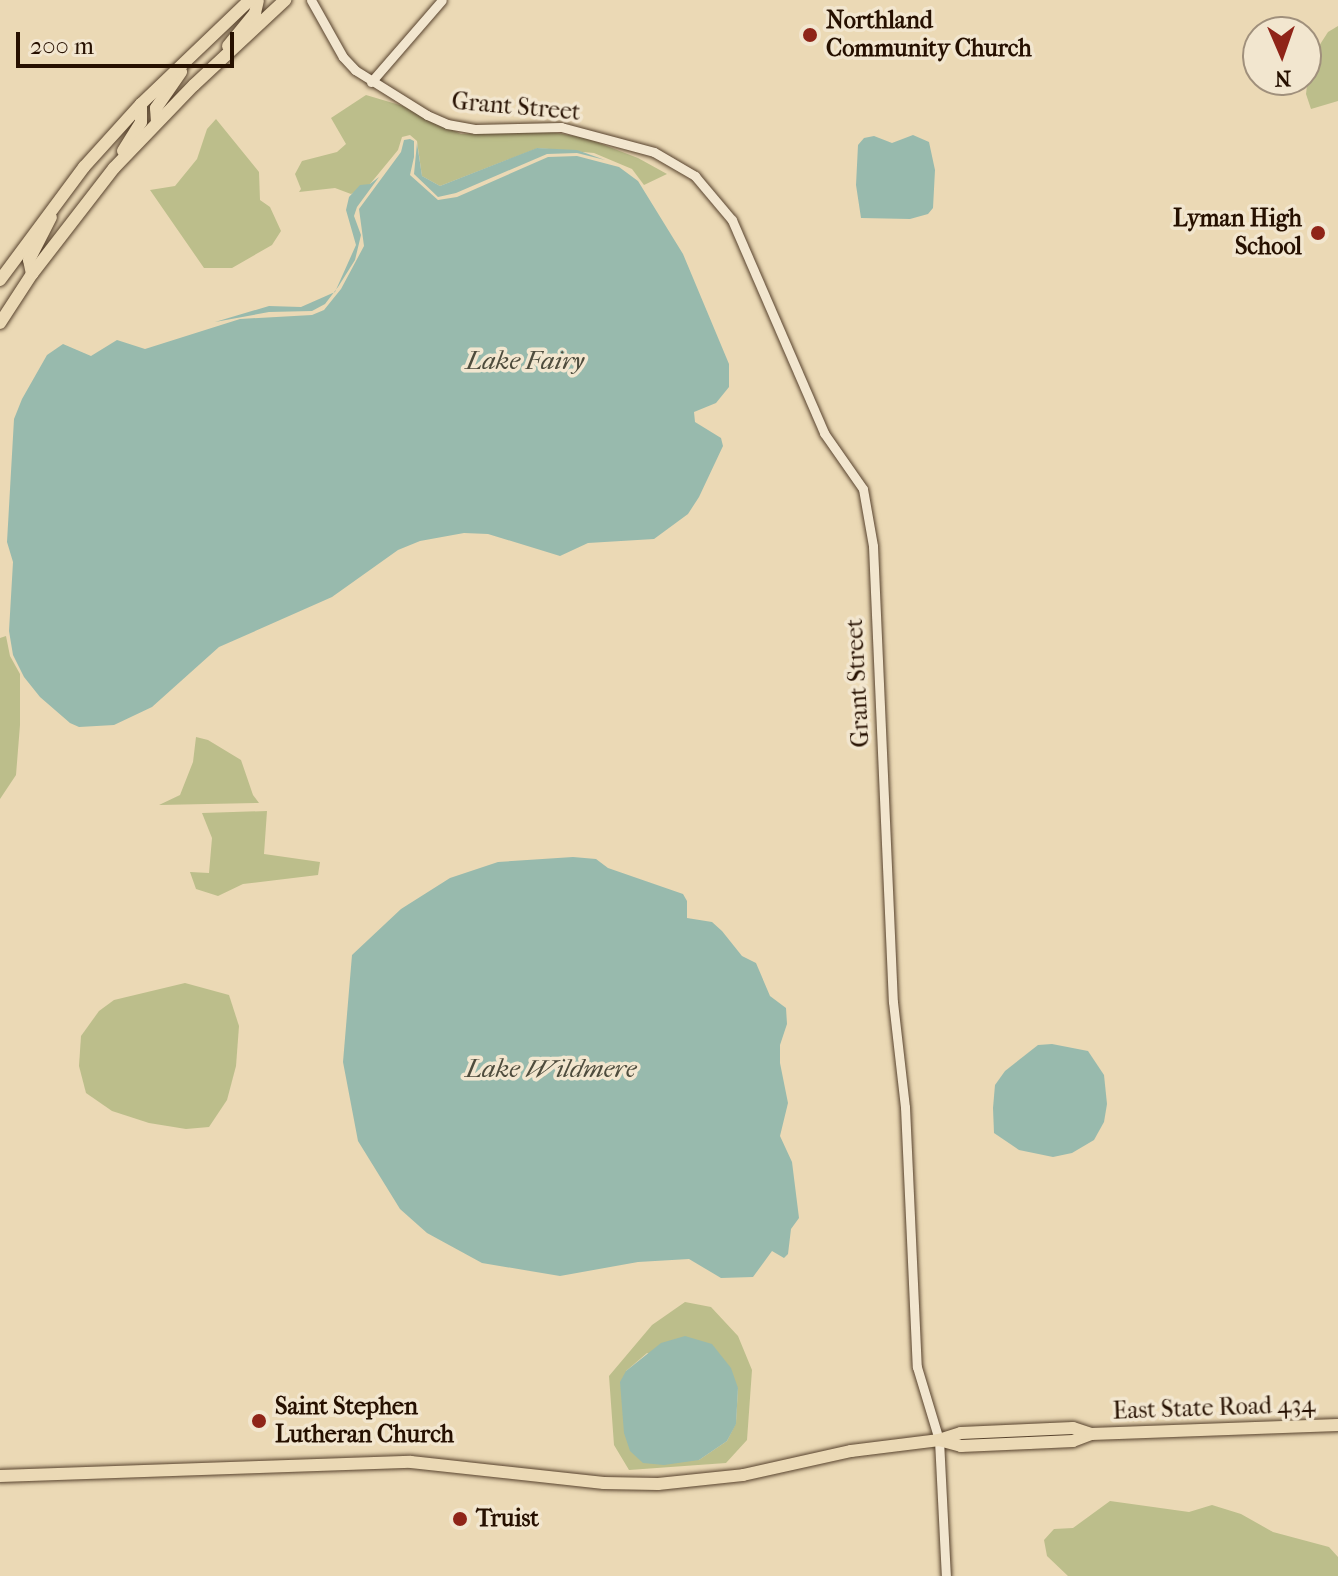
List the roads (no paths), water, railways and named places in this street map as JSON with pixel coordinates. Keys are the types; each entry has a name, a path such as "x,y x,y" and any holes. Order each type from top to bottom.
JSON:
{"main road":[{"path":"0,280 59,199 141,104 250,0"},
{"path":"215,65 255,13 258,0"},
{"path":"0,323 32,274 114,168 215,65 285,0"},
{"path":"157,122 156,108 172,88 188,59"},
{"path":"114,168 141,122 141,104"},
{"path":"32,274 29,260 59,199"},
{"name":"East State Road 434","path":"0,1476 411,1462 589,1482 658,1484 743,1475 857,1450 939,1440 961,1446 990,1445 1073,1441 1091,1434 1338,1425"}],"street":[{"name":"Grant Street","path":"311,0 343,57 371,82 447,124 475,129 561,127 654,152 695,176 713,193 732,220 824,433 863,489 873,546 893,1002 905,1107 917,1367 939,1440 946,1576"},
{"path":"371,82 442,0"}],"water":[{"path":"913,135 929,142 935,170 933,208 928,214 910,219 861,218 856,185 858,145 864,138 874,136 892,143"},
{"name":"Lake Fairy","path":"404,140 414,141 414,157 410,175 438,200 457,197 548,157 577,156 619,167 638,181 683,254 729,364 729,387 716,403 694,412 695,422 721,438 723,446 699,497 688,514 654,539 588,543 560,556 488,534 464,533 420,541 398,550 332,597 219,647 152,707 114,725 79,727 70,723 40,697 24,677 13,655 9,631 13,562 7,542 14,419 47,355 63,344 91,356 117,340 145,349 240,319 312,315 324,310 341,289 364,246 359,209 401,152"},
{"path":"417,143 422,176 440,186 537,148 577,150 605,160 577,153 547,154 456,193 438,197 414,174"},
{"path":"379,177 357,207 354,216 361,235 355,260 336,289 356,245 346,210 349,197 360,185 370,184"},
{"path":"334,293 325,304 312,311 269,312 215,322 269,306 301,307"},
{"name":"Lake Wildmere","path":"573,857 596,859 608,868 683,894 687,901 687,918 712,922 722,931 742,956 756,963 770,996 786,1008 787,1024 780,1045 780,1063 788,1103 780,1136 792,1162 799,1218 791,1229 788,1254 784,1258 772,1251 753,1277 721,1278 689,1259 638,1262 560,1276 482,1263 427,1233 400,1209 358,1141 343,1062 352,955 401,909 450,878 498,862"},
{"path":"1052,1044 1088,1051 1104,1075 1107,1104 1104,1122 1094,1140 1072,1153 1053,1157 1019,1150 994,1133 993,1108 995,1085 1005,1071 1038,1045"},
{"path":"685,1336 712,1344 731,1368 738,1388 736,1424 727,1441 699,1460 664,1465 643,1463 630,1451 624,1433 620,1382 626,1371 661,1343"}],"place":[{"name":"Northland Community Church","path":"810,35"},
{"name":"Lyman High School","path":"1318,233"},
{"name":"Saint Stephen Lutheran Church","path":"259,1421"},
{"name":"Truist","path":"460,1519"}]}
